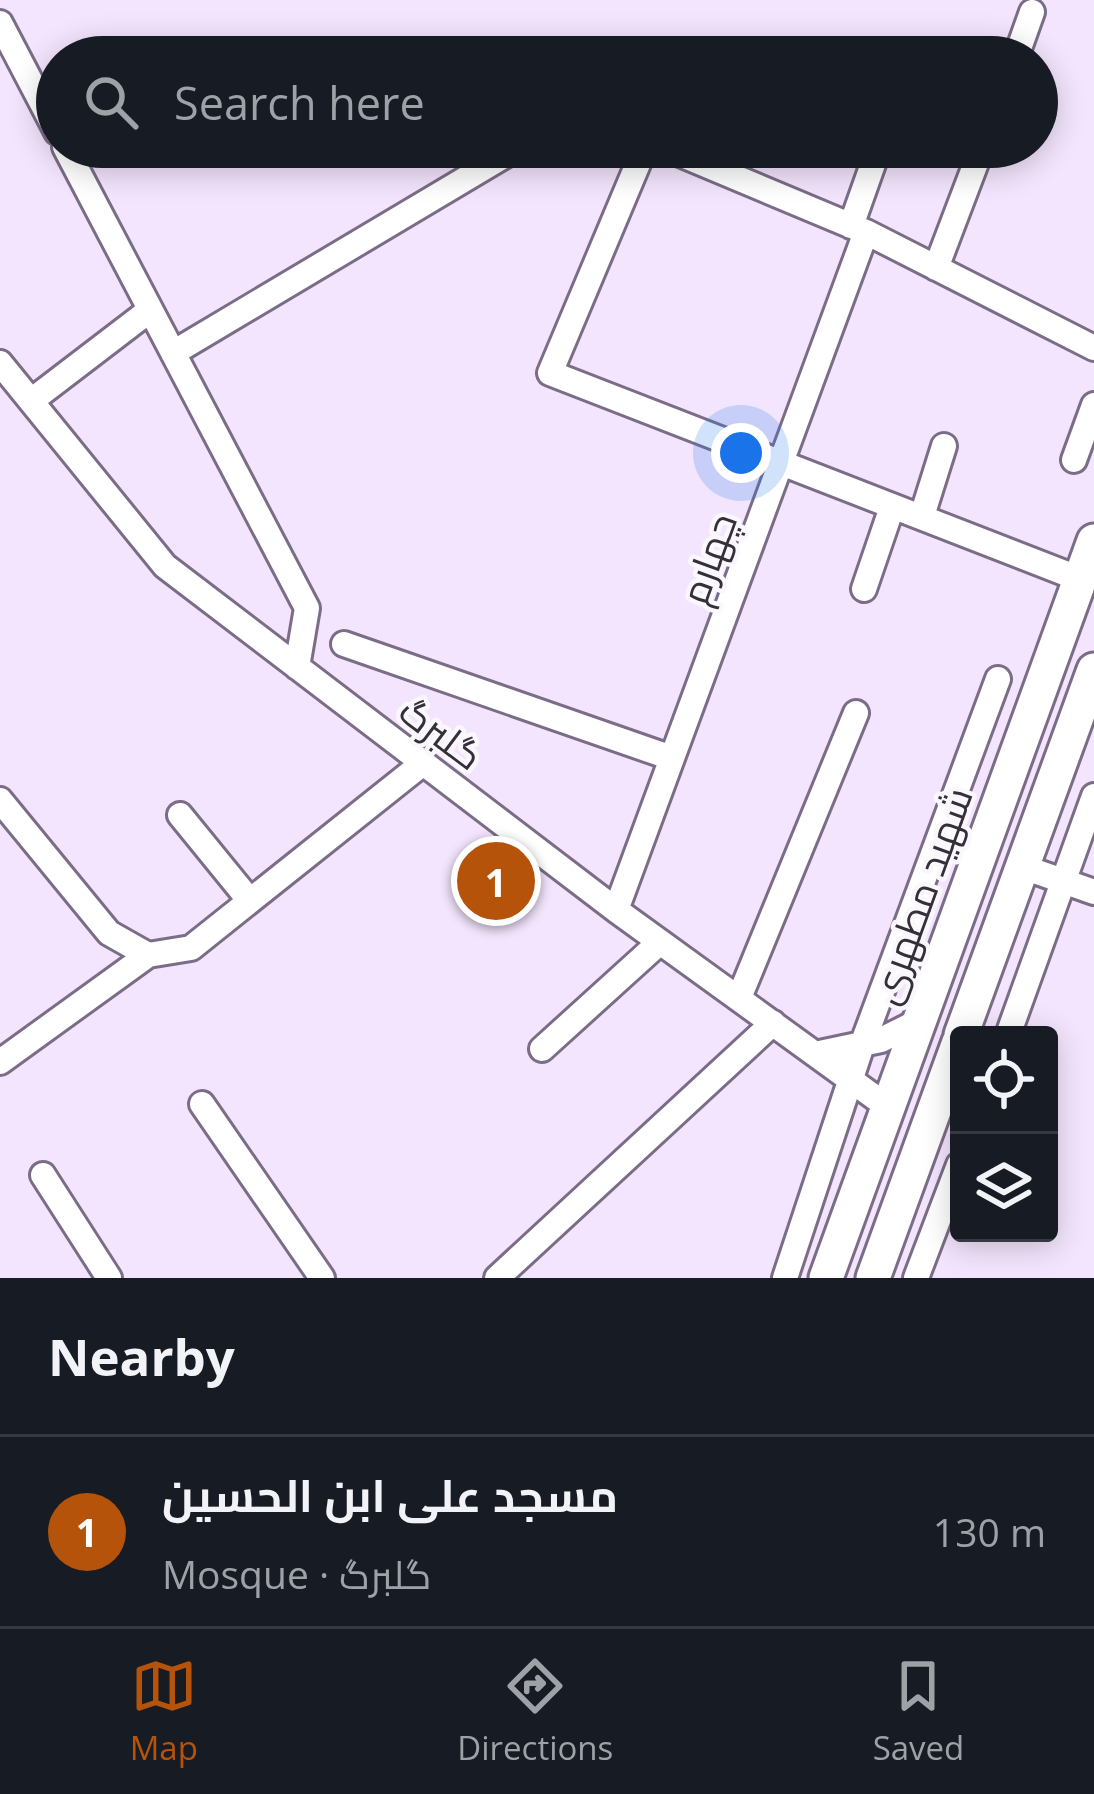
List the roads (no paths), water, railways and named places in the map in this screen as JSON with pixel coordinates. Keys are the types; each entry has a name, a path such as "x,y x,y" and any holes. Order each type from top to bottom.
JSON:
{"street":[{"path":"1023,36 1032,12"},
{"path":"0,23 36,92"},
{"path":"76,168 307,608 297,667"},
{"path":"173,353 484,168"},
{"path":"636,168 550,373 1080,580"},
{"path":"713,168 858,229 1094,349"},
{"name":"چهارم","path":"616,910 779,466 874,168"},
{"path":"936,268 974,168"},
{"path":"31,401 150,310"},
{"name":"گلبرگ","path":"0,363 165,566 616,910 888,1107"},
{"path":"1074,460 1094,405"},
{"path":"922,516 944,446"},
{"path":"864,589 892,507"},
{"name":"شهید مطهری","path":"826,1278 1094,541"},
{"path":"344,644 672,758"},
{"path":"964,1026 1094,670"},
{"path":"785,1278 862,1045 998,679"},
{"path":"739,998 856,712"},
{"path":"0,1062 148,956 191,948 423,763"},
{"path":"1011,1026 1094,796"},
{"path":"0,800 109,933 148,956"},
{"path":"180,815 250,902"},
{"path":"1023,867 1094,892"},
{"path":"542,1048 661,942"},
{"path":"815,1054 862,1045 919,1021"},
{"path":"497,1278 773,1023"},
{"path":"873,1278 950,1066"},
{"path":"202,1104 322,1278"},
{"path":"44,1175 109,1278"},
{"path":"916,1278 950,1189"}],"place":[{"name":"مسجد علی ابن الحسین","path":"496,881"}]}
